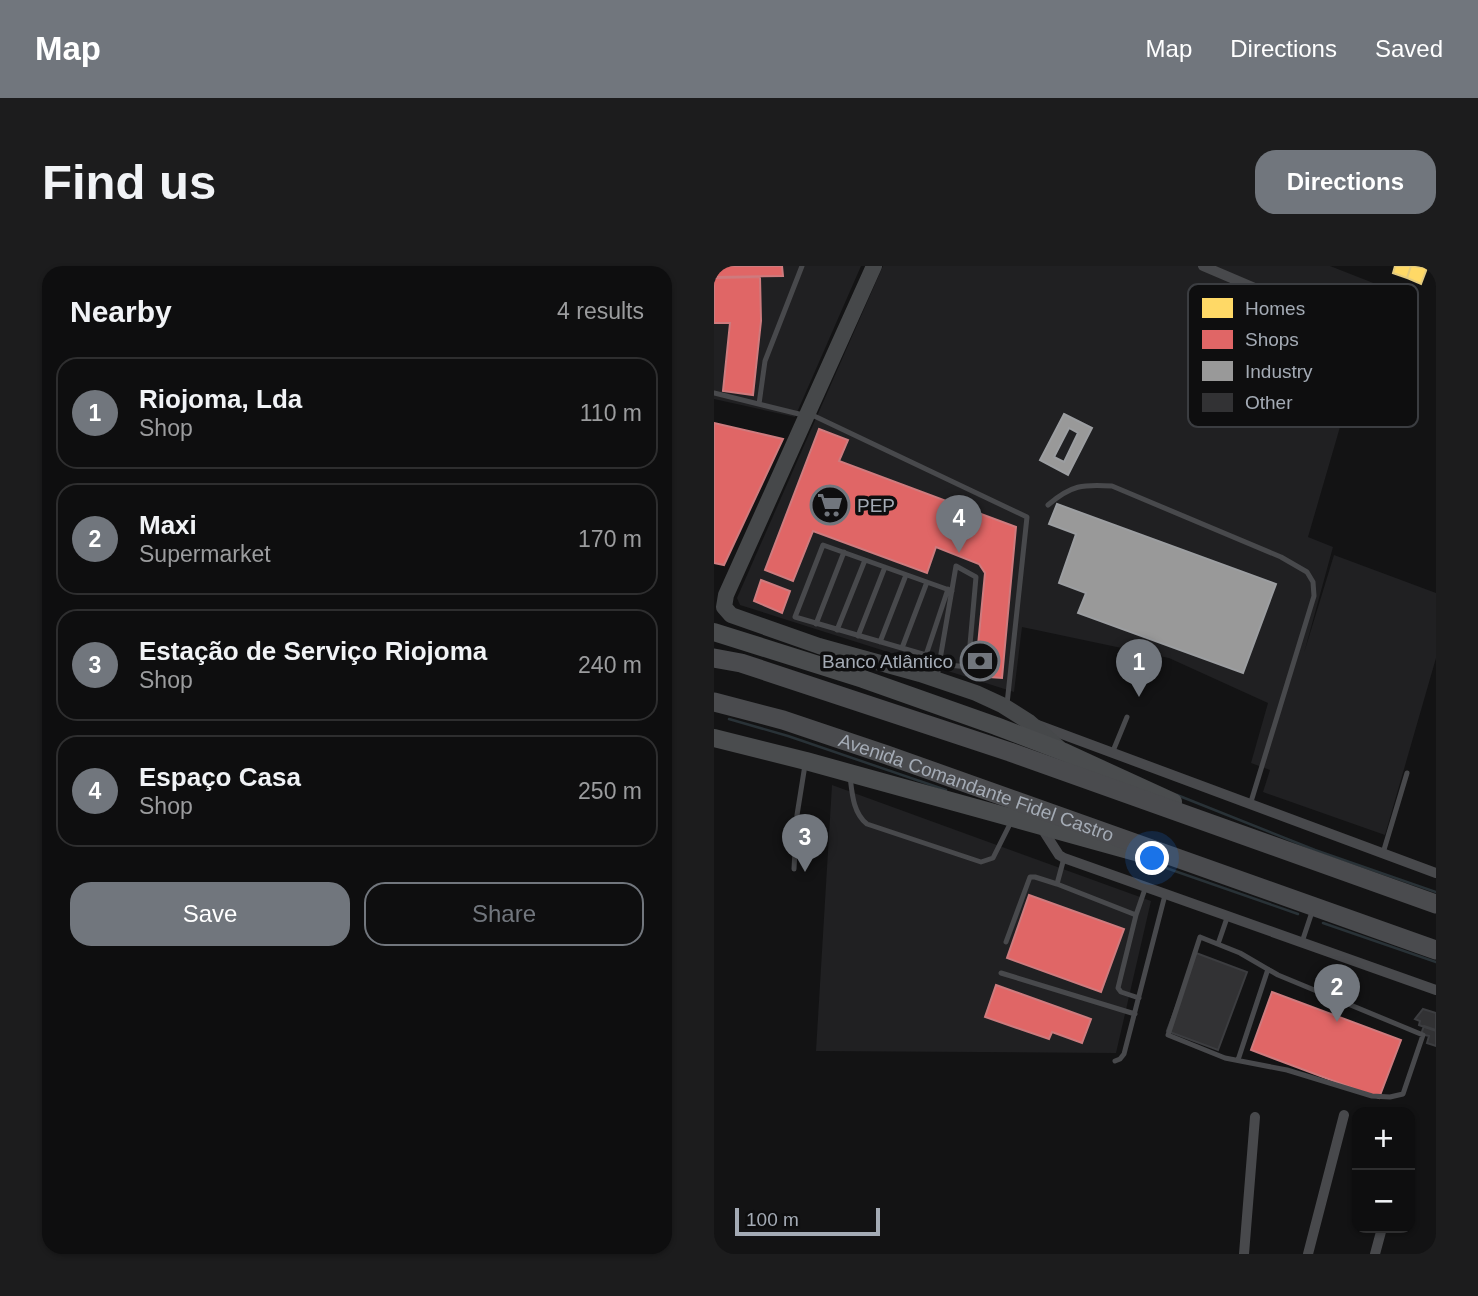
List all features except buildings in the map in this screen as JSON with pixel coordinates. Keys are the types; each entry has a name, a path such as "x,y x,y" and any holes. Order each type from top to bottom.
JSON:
{"highway":[{"path":"714,658 741,663 997,748 1436,905"},
{"name":"Avenida Comandante Fidel Castro","path":"714,702 835,737 1436,950"}],"main road":[{"path":"719,635 817,654 920,699 1063,752 1276,846"},
{"path":"714,739 806,761 1264,888"}],"street":[{"path":"874,266 807,415 720,596 724,607 731,615 817,654 931,674 1007,707 1030,722 1063,752"},
{"path":"1203,266 1245,284"},
{"path":"1030,722 1436,873"},
{"path":"1041,827 1059,855 1064,858 1436,990"},
{"path":"1307,1254 1344,1115"},
{"path":"1244,1254 1255,1116"},
{"path":"1375,1254 1381,1233"}],"lane":[{"path":"759,404 765,360 802,266"},
{"path":"714,393 818,416 1027,517 1007,707"},
{"path":"1048,505 1071,488 1088,485 1112,486 1281,557 1307,572 1313,582 1314,596 1250,805"},
{"path":"926,655 795,617 823,545 950,591"},
{"path":"816,624 844,552"},
{"path":"837,630 865,560"},
{"path":"920,699 931,674 956,566 976,577 968,667 931,674"},
{"path":"858,636 885,567"},
{"path":"880,642 906,575"},
{"path":"902,648 927,582"},
{"path":"931,674 926,655 950,591"},
{"path":"1113,751 1127,717"},
{"path":"794,869 797,815 806,761"},
{"path":"850,773 859,817 867,824 981,862 992,858 1012,819"},
{"path":"1383,853 1407,773"},
{"path":"1057,884 1064,858"},
{"path":"1006,942 1030,877 1057,884 1136,915"},
{"path":"1139,998 1121,992 1118,988 1146,886"},
{"path":"1115,1061 1125,1054 1166,892"},
{"path":"1301,942 1314,906"},
{"path":"1218,944 1228,915"},
{"path":"1200,937 1240,953 1268,970 1423,1035 1403,1094 1390,1097 1372,1096 1287,1070 1225,1058 1168,1035 1200,937"},
{"path":"1238,1060 1268,970"},
{"path":"1001,974 1135,1014"}],"shaded area":[{"path":"714,266 861,266 795,417 714,399"},
{"path":"883,266 1330,266 1376,284 1188,284 1188,427 1340,427 1308,537 1333,547 1304,653 1334,555 1436,593 1436,658 1385,835 1263,792 1270,770 1251,763 1268,703 1169,658 1022,627 1014,692 740,605 737,598"},
{"path":"832,785 1151,901 1116,1053 816,1051"}],"waterway":[{"path":"729,719 788,736 946,790"},
{"path":"1177,795 1315,850 1436,892"},
{"path":"1146,861 1298,914"},
{"path":"1323,923 1436,962"}],"place":[{"name":"PEP","path":"830,505"},
{"name":"Espaço Casa","path":"959,553"},
{"name":"Banco Atlântico","path":"980,661"},
{"name":"Riojoma, Lda","path":"1139,697"},
{"name":"Estação de Serviço Riojoma","path":"805,872"},
{"name":"Maxi","path":"1337,1022"}]}
